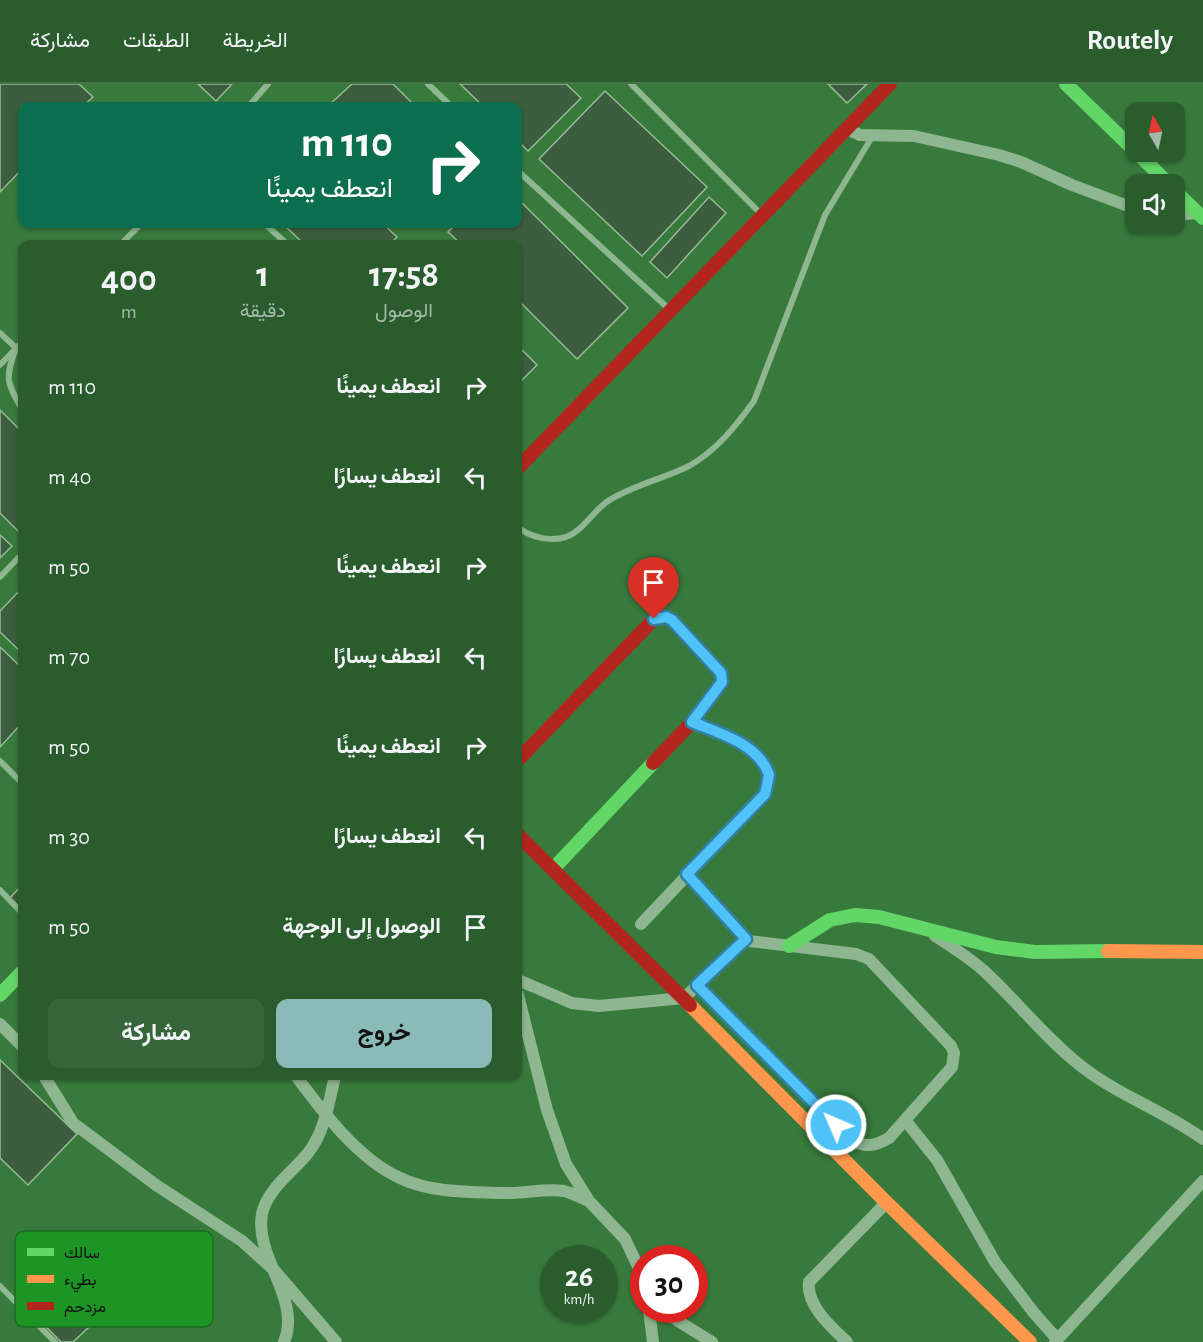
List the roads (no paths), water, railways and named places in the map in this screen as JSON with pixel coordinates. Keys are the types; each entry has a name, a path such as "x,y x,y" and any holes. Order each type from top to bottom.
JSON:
{"street":[{"path":"522,464 890,84"},
{"path":"1066,84 1158,174"},
{"path":"847,129 860,135 914,136 999,155 1125,205"},
{"path":"1185,201 1200,216"},
{"path":"1185,215 1200,216"},
{"path":"522,756 654,619 660,617 672,620 719,670 723,678 692,722 553,869"},
{"path":"641,924 765,794 769,775 760,758 743,746 692,722"},
{"path":"522,839 1030,1342"},
{"path":"687,874 746,939 856,954 869,959 951,1046 954,1053 952,1067 889,1138 876,1145 862,1146 851,1140 697,985"},
{"path":"789,946 830,920 855,915 879,917 996,947 1035,952 1162,950 1203,952"},
{"path":"926,930 968,957 1048,1038 1082,1067 1120,1093 1203,1139"},
{"path":"522,982 572,1003 590,1005 628,1004 684,998 746,939"},
{"path":"0,995 18,976"},
{"path":"522,1010 551,1120 566,1164 590,1201 625,1239 630,1250"},
{"path":"0,1024 18,1043"},
{"path":"47,1080 74,1123 82,1131 156,1185 242,1241 274,1270 336,1342"},
{"path":"299,1080 326,1115 372,1161 399,1178 423,1186 465,1191 566,1192 590,1201"},
{"path":"284,1342 288,1324 287,1310 264,1237 262,1216 266,1201 316,1141 326,1115 334,1080"},
{"path":"905,1120 938,1160 995,1262 1056,1341 1203,1181"},
{"path":"847,1342 811,1301 808,1290 809,1282 887,1202"},
{"path":"651,1323 653,1342"},
{"path":"681,1323 712,1342"}],"lane":[{"path":"252,102 268,84"},
{"path":"428,84 447,102"},
{"path":"631,84 764,216"},
{"path":"522,530 541,538 567,537 578,530 606,503 645,483 688,466 704,456 738,424 754,400 825,215 872,136"},
{"path":"522,175 671,312"},
{"path":"125,240 137,228"},
{"path":"269,228 283,240"},
{"path":"0,333 16,348"},
{"path":"0,365 16,348"},
{"path":"16,348 7,373 18,402"},
{"path":"0,577 18,558"},
{"path":"0,761 18,779"},
{"path":"0,890 18,909"},
{"path":"0,1286 15,1301"},
{"path":"41,1327 56,1342"}]}
